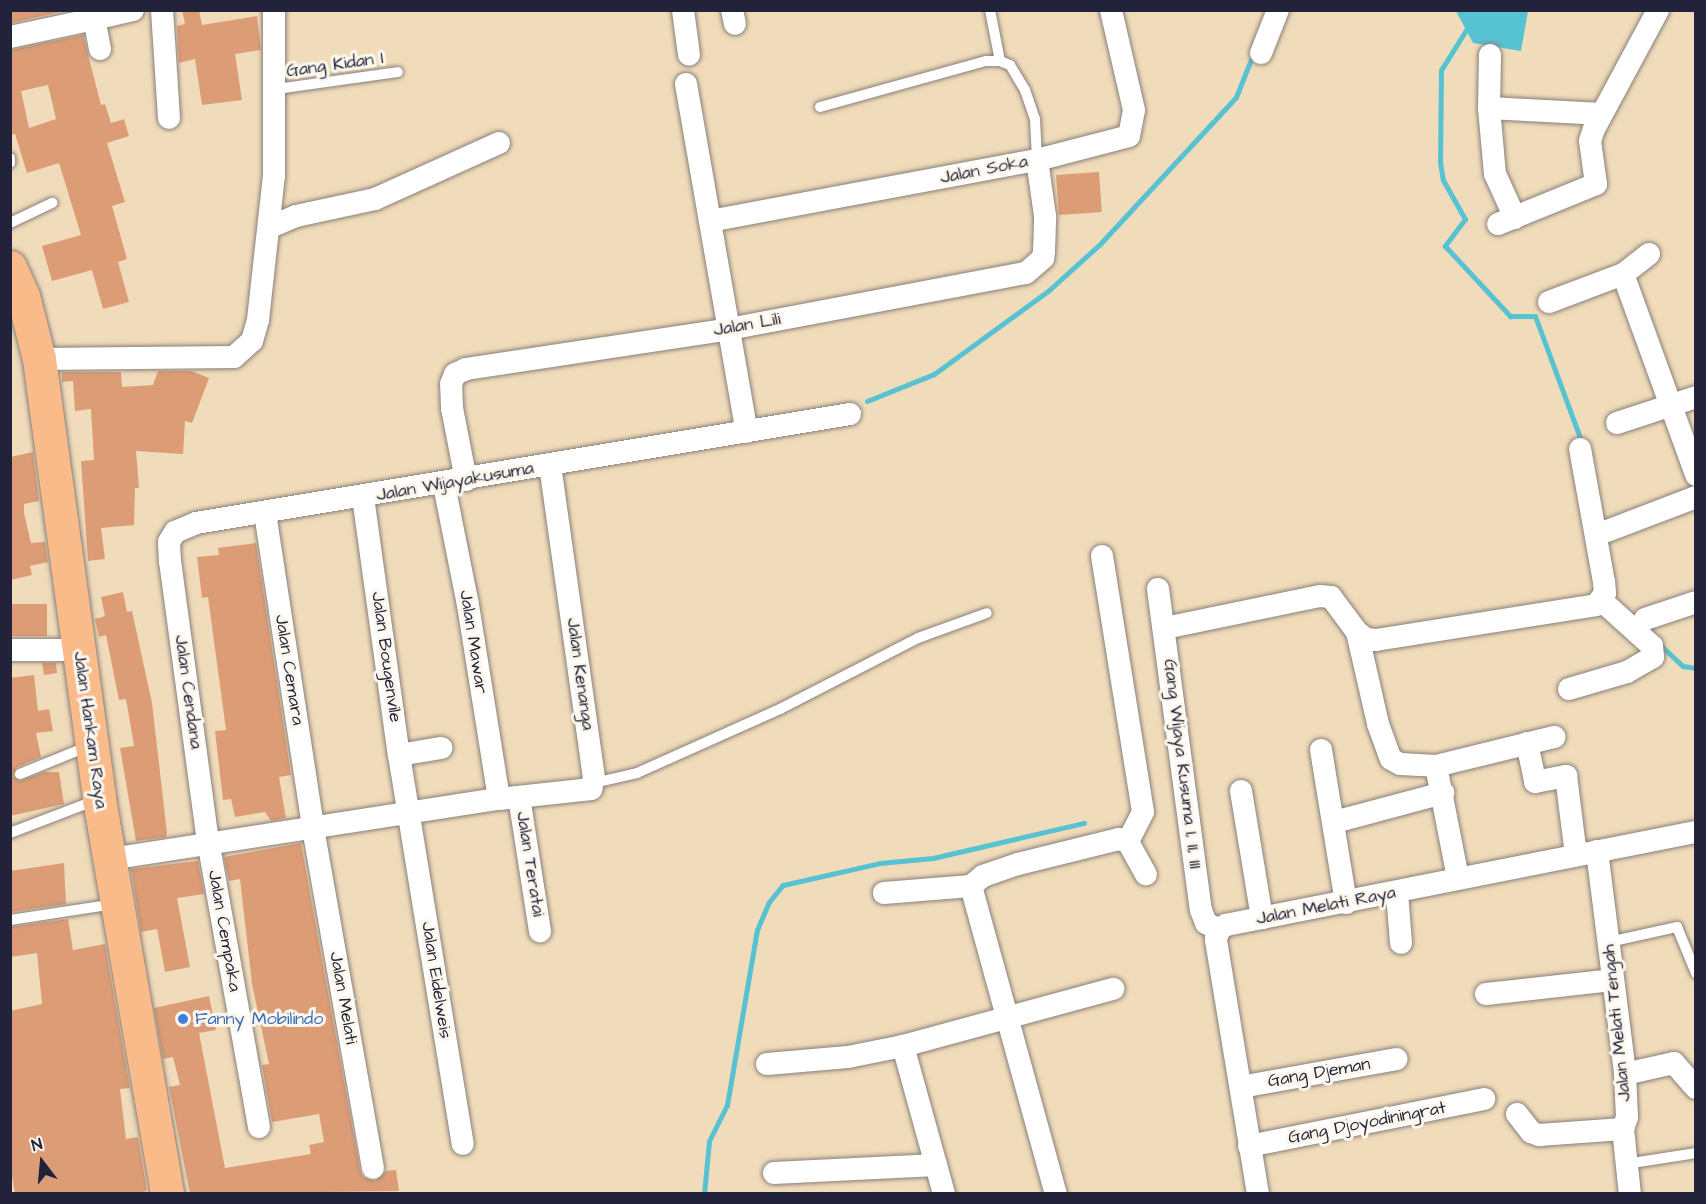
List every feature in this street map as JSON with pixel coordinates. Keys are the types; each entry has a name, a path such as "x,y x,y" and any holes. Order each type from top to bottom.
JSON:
{"main road":[{"name":"Jalan Hankam Raya","path":"10,267 23,296 39,359 99,799 167,1194"}],"street":[{"path":"10,37 133,10"},
{"path":"162,10 169,118"},
{"path":"39,359 234,357 252,341 258,320 270,226 276,89 274,10"},
{"path":"683,10 689,55"},
{"name":"Jalan Soka","path":"710,221 1037,160 1129,136 1133,129 1134,110 1111,10"},
{"path":"1261,53 1278,10"},
{"path":"1490,55 1489,108 1495,174 1506,221 1596,184 1590,141 1658,10"},
{"path":"94,19 100,49"},
{"path":"686,84 747,432"},
{"path":"1489,108 1602,114"},
{"path":"270,226 296,216 375,199 499,143"},
{"name":"Jalan Lili","path":"466,480 452,408 451,384 455,374 466,369 729,329 1026,273 1043,258 1044,251 1045,216 1037,160"},
{"path":"1549,302 1623,274 1649,254"},
{"path":"1623,274 1695,475"},
{"path":"1617,423 1695,397"},
{"name":"Jalan Wijayakusuma","path":"169,542 182,527 444,485 850,414"},
{"path":"1580,449 1604,582 1601,600"},
{"name":"Jalan Kenanga","path":"550,466 594,783"},
{"name":"Jalan Mawar","path":"444,485 509,798"},
{"name":"Jalan Bougenvile","path":"363,497 409,816"},
{"path":"1607,531 1695,497"},
{"name":"Jalan Cemara","path":"265,513 313,828"},
{"name":"Jalan Cendana","path":"169,542 208,842"},
{"path":"1102,556 1143,812 1128,842"},
{"name":"Gang Wijaya Kusuma I, II, III","path":"1158,589 1201,910 1206,923 1220,930"},
{"path":"1165,628 1320,596 1331,597 1357,632 1366,639 1386,638 1586,607 1601,600"},
{"path":"1569,689 1627,672 1653,657 1652,646 1601,600"},
{"path":"1645,620 1695,602"},
{"path":"1357,632 1378,724 1391,759 1400,764 1436,766 1554,737"},
{"path":"10,650 78,650"},
{"name":"Jalan Melati Tengah","path":"1527,743 1536,782 1566,776 1609,942 1625,1074 1627,1117 1623,1130 1630,1194"},
{"path":"399,755 441,748"},
{"path":"1321,750 1346,903"},
{"path":"1436,766 1458,878"},
{"path":"110,859 181,849 208,842 409,816 509,798 583,792 594,783"},
{"path":"1241,791 1262,918"},
{"path":"1342,820 1443,793"},
{"name":"Jalan Teratai","path":"509,798 540,931"},
{"name":"Jalan Eidelweis","path":"409,816 463,1144"},
{"name":"Jalan Melati","path":"313,828 373,1168"},
{"name":"Jalan Melati Raya","path":"1220,930 1226,925 1397,893 1458,878 1695,832"},
{"path":"884,893 971,886 983,876 1018,864 1119,839 1128,842 1146,874"},
{"name":"Jalan Cempaka","path":"208,842 259,1127"},
{"path":"971,886 1005,1017 1056,1194"},
{"path":"1397,893 1401,943"},
{"path":"1220,930 1216,939 1258,1194"},
{"path":"1486,994 1612,980"},
{"path":"767,1064 848,1057 903,1046 1113,989"},
{"path":"903,1046 944,1194"},
{"name":"Gang Djeman","path":"1241,1087 1397,1059"},
{"path":"1625,1074 1674,1063 1683,1069 1695,1088"},
{"name":"Gang Djoyodiningrat","path":"1249,1146 1484,1099"},
{"path":"1517,1114 1531,1132 1539,1135 1623,1130"},
{"path":"774,1173 936,1165"}],"lane":[{"path":"990,10 1000,61"},
{"path":"820,107 986,61 1000,61 1010,65 1025,90 1035,118 1037,160"},
{"name":"Gang Kidan I","path":"276,89 398,72"},
{"path":"10,158 10,163"},
{"path":"10,224 52,203"},
{"path":"594,783 637,773 780,710 918,638 987,613"},
{"path":"20,774 92,745"},
{"path":"10,833 99,799"},
{"path":"10,920 117,904"},
{"path":"1609,942 1677,927 1695,973"},
{"path":"1626,1164 1695,1153"}],"water":[{"path":"1456,11 1528,11 1521,51 1473,43"}],"building":[{"path":"10,10 69,10 10,23"},
{"path":"182,10 199,10 202,25 257,16 261,50 235,54 242,100 202,105 195,59 179,63 177,26 185,24"},
{"path":"83,35 101,105 105,104 111,123 124,119 129,136 107,143 125,202 112,206 127,259 118,262 129,302 103,309 92,270 52,281 42,246 81,235 59,163 27,173 15,134 10,135 10,50","holes":["48,85 56,119 29,128 21,91"]},
{"path":"1099,172 1102,212 1059,215 1056,175"},
{"path":"158,371 191,371 209,378 192,423 185,421 183,454 136,451 139,488 135,488 134,525 101,528 105,559 88,561 81,461 94,460 91,409 75,411 73,381 62,382 62,372 121,372 122,387 153,385"},
{"path":"33,452 39,501 24,504 24,513 31,543 45,542 48,562 30,566 32,575 10,580 10,457"},
{"path":"256,543 291,775 279,777 286,818 271,821 265,812 235,817 231,799 223,800 215,731 226,730 208,597 202,598 197,557 219,555 218,548"},
{"path":"123,592 127,612 132,611 152,703 167,833 166,837 136,841 120,748 134,746 126,699 119,700 106,635 99,637 95,619 105,616 101,597"},
{"path":"10,604 47,604 47,636 10,636"},
{"path":"42,663 56,663 57,673 44,675"},
{"path":"34,675 38,711 49,709 53,731 36,733 41,757 17,767 13,776 20,781 44,772 59,772 64,804 10,816 10,678"},
{"path":"301,843 360,1170 363,1177 375,1181 386,1171 396,1170 399,1191 190,1194 169,1087 180,1085 173,1057 163,1059 154,1008 209,996 216,1030 199,1033 225,1168 311,1154 309,1145 324,1142 319,1114 272,1122 262,1065 269,1064 252,984 240,879 229,881 224,857"},
{"path":"198,861 204,894 177,898 190,967 165,972 157,929 141,932 131,869"},
{"path":"64,863 66,904 10,912 10,871"},
{"path":"68,919 73,950 105,944 130,1088 120,1089 126,1139 138,1137 147,1190 141,1194 15,1194 10,1163 10,1011 42,1004 37,953 10,957 10,927"}],"waterway":[{"path":"1466,30 1441,70 1440,162 1443,180 1465,219 1445,246 1510,316 1535,316 1582,443"},
{"path":"867,401 934,374 1048,291 1100,244 1236,97 1254,52"},
{"path":"1658,643 1683,666 1696,668"},
{"path":"704,1194 709,1141 727,1105 757,930 769,902 783,885 880,863 933,858 1084,823"}],"place":[{"name":"Fanny Mobilindo","path":"183,1019"}]}
